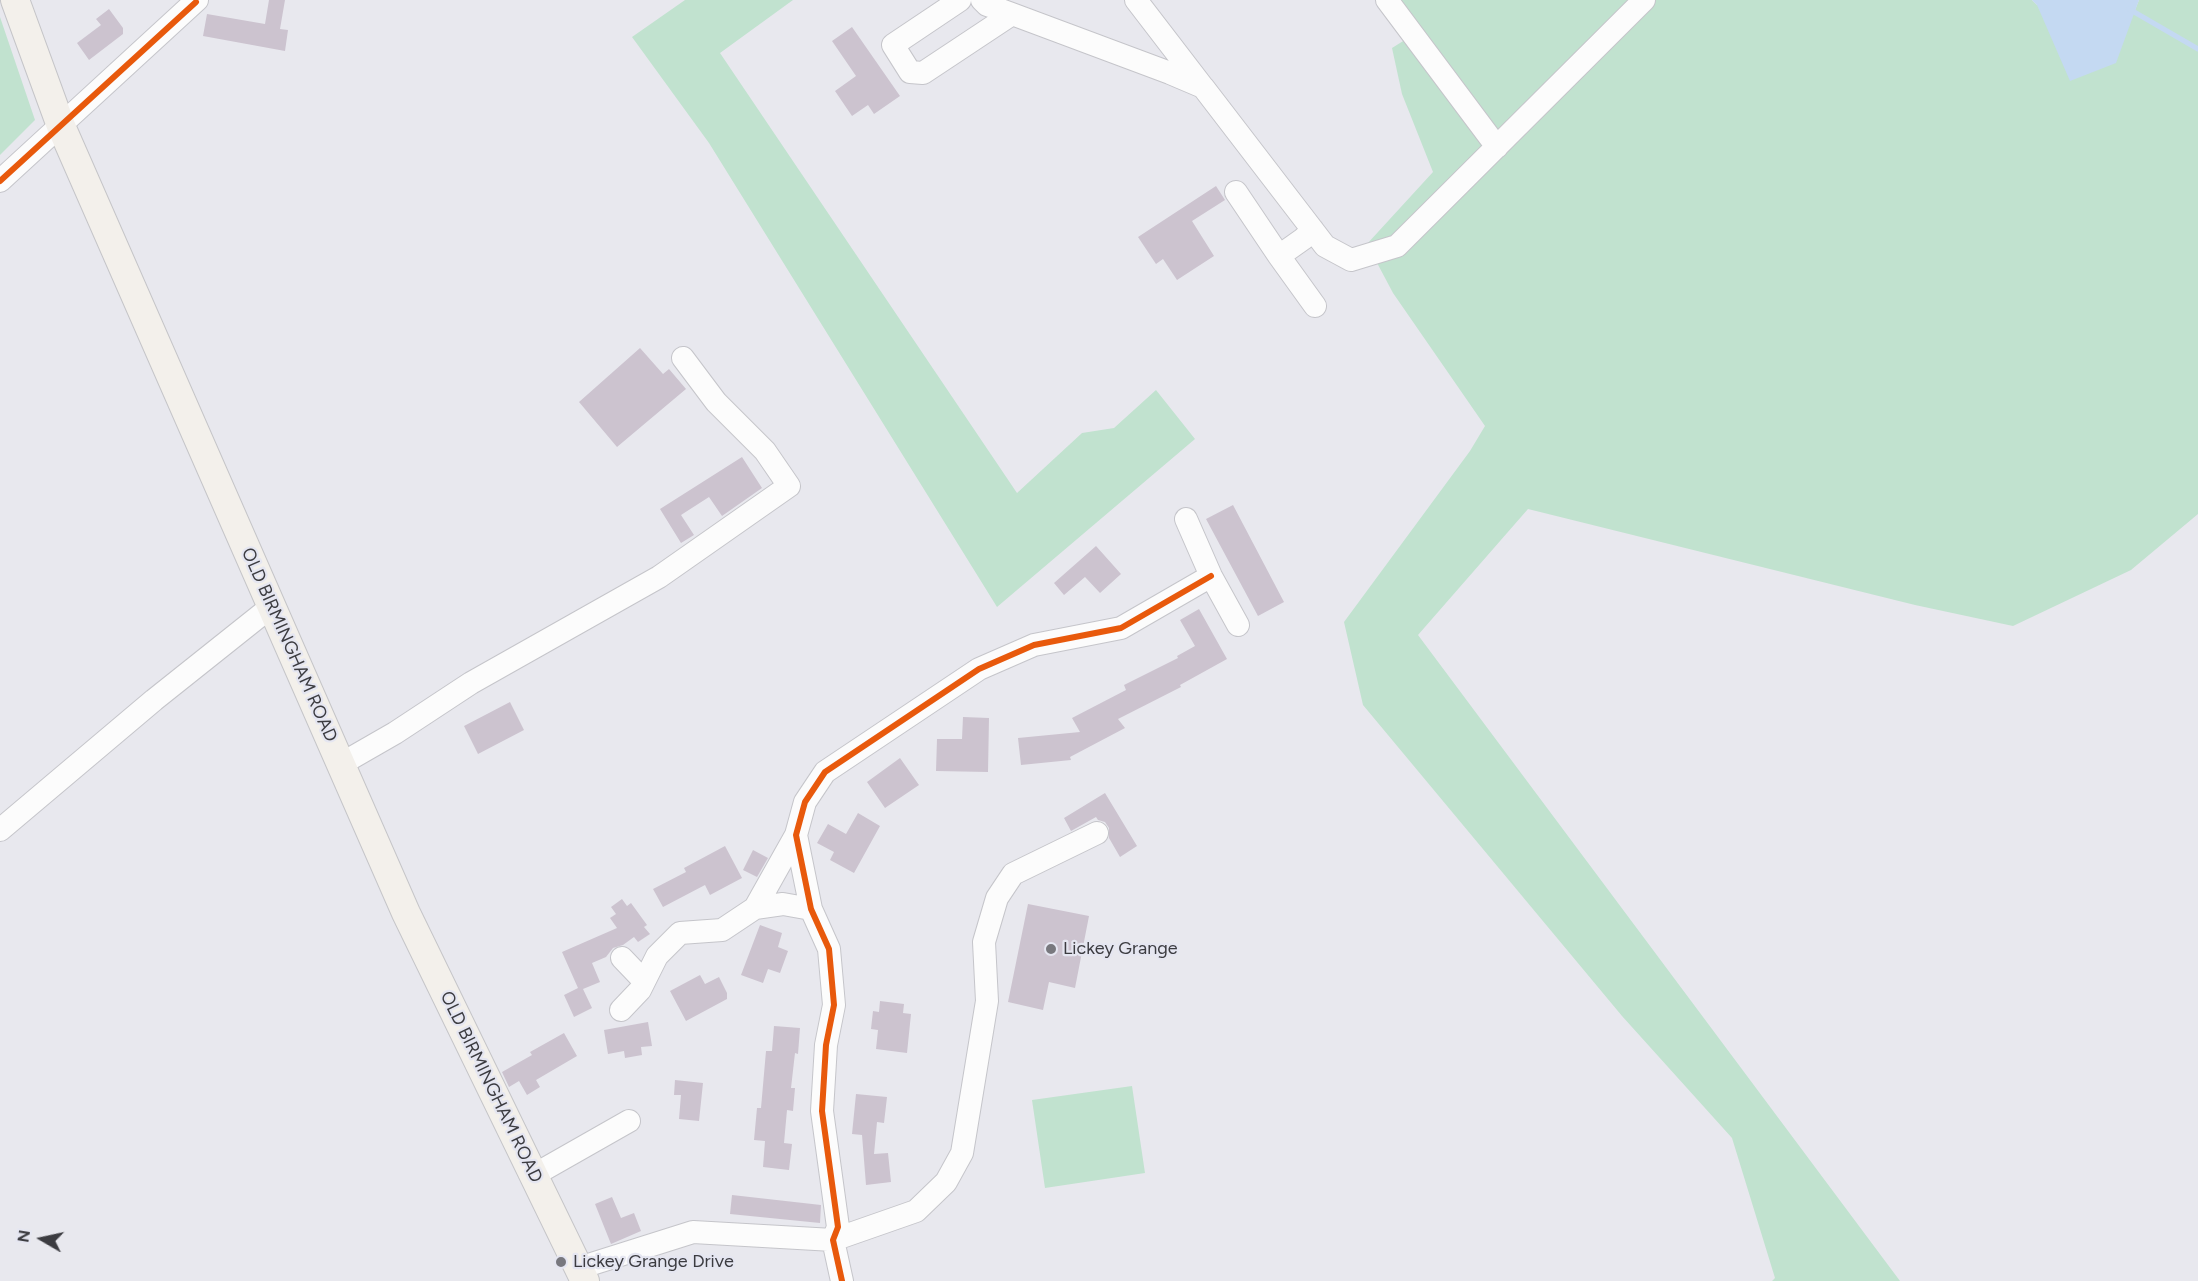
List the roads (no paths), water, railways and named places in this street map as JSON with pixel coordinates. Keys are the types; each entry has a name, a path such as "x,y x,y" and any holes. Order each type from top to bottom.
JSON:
{"main road":[{"name":"OLD BIRMINGHAM ROAD","path":"15,0 61,126 406,913 582,1274"}],"street":[{"path":"960,0 893,45 910,72 922,73 1012,14"},
{"path":"982,0 1012,14 1203,87"},
{"path":"1136,0 1325,246 1351,260 1397,246 1644,0"},
{"path":"1387,0 1497,147"},
{"path":"0,181 196,1"},
{"path":"1236,192 1315,306"},
{"path":"1279,256 1313,230"},
{"path":"341,764 395,733 471,683 659,577 789,486 765,451 716,402 683,358"},
{"path":"1186,519 1211,576 1238,625"},
{"path":"755,908 796,835 805,802 825,772 979,669 1034,645 1121,628 1211,576"},
{"path":"0,830 171,686 272,606"},
{"path":"582,1274 693,1232 833,1240 916,1211 946,1182 962,1153 987,1001 984,942 997,898 1013,874 1097,833"},
{"path":"796,835 811,909 829,949 834,1005 826,1045 822,1111 838,1227 833,1240 842,1281"},
{"path":"621,1010 640,990 657,956 680,933 722,930 755,908 783,904 811,909"},
{"path":"622,958 644,981"},
{"path":"534,1175 629,1121"}],"water":[{"path":"2032,0 2139,0 2116,63 2070,81 2037,5"}],"waterway":[{"path":"2129,9 2198,49"}],"place":[{"name":"Lickey Grange","path":"1051,949"},
{"name":"Lickey Grange Drive","path":"561,1262"}]}
